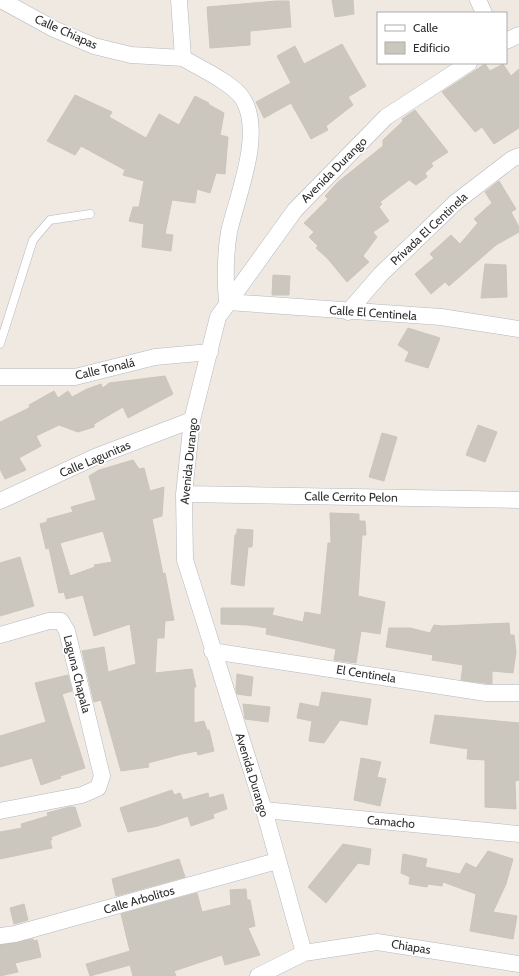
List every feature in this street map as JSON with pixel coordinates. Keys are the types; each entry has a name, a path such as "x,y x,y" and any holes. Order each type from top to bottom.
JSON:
{"street":[{"name":"Calle Chiapas","path":"1,0 54,29 94,46 131,54 183,58"},
{"path":"179,0 183,58 230,87 243,98 249,112 252,128 245,172 226,251 225,276 227,302"},
{"path":"478,0 484,12"},
{"path":"507,41 519,35"},
{"name":"Avenida Durango","path":"304,953 277,861 264,810 212,651 185,560 184,494 192,420 218,317 227,302 295,210 386,117 467,64"},
{"name":"Privada El Centinela","path":"348,312 382,274 456,202 512,159 519,156"},
{"name":"Calle El Centinela","path":"227,302 441,318 519,329"},
{"name":"Calle Tonalá","path":"0,377 74,377 154,357 210,352"},
{"name":"Calle Lagunitas","path":"0,501 95,457 192,420"},
{"name":"Calle Cerrito Pelon","path":"184,494 519,500"},
{"name":"Laguna Chapala","path":"0,635 49,621 61,621 67,631 102,776 98,788 82,794 0,811"},
{"name":"El Centinela","path":"212,651 486,693 519,693"},
{"name":"Camacho","path":"264,810 519,834"},
{"name":"Calle Arbolitos","path":"0,936 15,934 277,861"},
{"name":"Chiapas","path":"258,976 304,953 377,942 519,964"}],"lane":[{"path":"0,344 33,240 50,220 90,214"}],"building":[{"path":"332,0 353,0 354,14 335,17"},
{"path":"289,1 291,27 250,31 250,45 210,48 207,7"},
{"path":"342,44 366,86 348,97 353,105 326,126 328,130 311,139 291,103 264,118 256,102 291,83 277,56 295,46 304,64"},
{"path":"485,64 490,71 503,64 511,76 519,69 519,128 494,144 482,127 475,132 442,92"},
{"path":"75,95 112,112 109,117 146,138 159,114 179,125 195,96 224,113 220,135 228,137 225,174 216,173 210,193 197,189 195,203 172,200 165,234 173,235 171,251 142,247 144,224 129,221 133,207 139,207 144,181 123,175 125,170 81,146 75,155 47,141"},
{"path":"415,110 448,152 431,163 433,166 425,173 427,177 416,185 409,180 380,202 382,204 379,207 389,221 373,232 377,237 363,256 369,262 347,282 328,259 316,248 318,246 309,237 314,232 304,223 328,199 325,196 338,182 383,146 383,140 403,121 402,119"},
{"path":"499,181 516,209 511,212 519,227 519,232 496,245 449,286 445,282 431,294 415,274 434,258 430,254 451,235 460,244 478,223 474,219 492,203 485,192"},
{"path":"485,264 506,265 507,297 481,298"},
{"path":"273,275 290,276 289,295 272,295"},
{"path":"408,328 440,338 428,368 405,361 409,352 398,345"},
{"path":"165,376 173,394 128,418 123,407 94,424 94,427 78,432 59,425 36,436 41,446 19,458 26,470 5,479 0,469 0,422 27,409 30,407 29,405 54,391 58,398 68,391 72,397 101,384 103,388 109,383"},
{"path":"478,425 497,432 485,462 466,455"},
{"path":"382,433 397,437 384,481 369,477"},
{"path":"133,460 139,469 144,468 150,491 164,487 162,516 152,519 163,574 165,573 174,620 165,621 164,638 157,638 155,673 192,669 196,687 194,687 194,723 204,721 207,730 209,730 214,751 198,755 197,751 182,754 148,763 149,767 121,771 101,700 94,702 82,651 104,647 108,672 136,664 130,624 94,636 83,595 66,599 64,592 59,593 49,548 46,549 40,524 47,522 47,519 73,512 71,507 96,500 89,476 99,470","holes":["103,531 112,562 94,565 95,567 70,576 60,543"]},
{"path":"330,513 359,514 359,521 365,521 366,535 362,535 358,596 385,602 380,634 361,631 356,663 334,660 336,649 266,634 267,628 248,625 221,624 221,608 274,608 272,615 303,622 305,612 321,615 328,543 331,543"},
{"path":"237,529 253,530 252,547 248,547 244,586 231,584 235,535 237,533"},
{"path":"20,557 34,606 0,616 0,563"},
{"path":"509,623 510,635 514,635 516,652 513,673 492,671 492,684 461,680 463,665 432,660 433,655 386,647 389,628 410,628 430,633 434,625 442,626"},
{"path":"237,674 253,677 251,696 237,694"},
{"path":"68,675 72,691 62,694 85,768 60,776 61,778 41,785 32,758 0,767 0,736 46,722 35,683"},
{"path":"322,692 371,699 367,725 340,720 324,743 309,741 312,721 297,718 300,703 319,707"},
{"path":"243,704 270,707 268,722 245,719"},
{"path":"435,715 519,723 519,780 515,781 516,809 485,807 485,760 467,759 468,749 430,743"},
{"path":"361,758 381,762 377,777 386,779 380,806 354,800"},
{"path":"172,790 174,795 180,793 183,800 208,793 209,798 223,794 227,809 213,814 214,818 191,826 188,816 158,826 128,832 120,808"},
{"path":"69,807 75,807 81,826 51,837 52,840 50,840 52,848 0,859 0,832 22,828 21,824 48,816 47,813"},
{"path":"343,844 371,849 369,865 358,863 326,903 308,887"},
{"path":"488,851 513,859 506,884 493,912 517,916 513,939 470,931 476,894 443,882 442,886 428,884 427,887 409,884 410,877 401,873 403,854 427,859 425,867 460,874 466,863 476,868"},
{"path":"179,859 185,877 116,896 112,879"},
{"path":"246,889 247,900 250,900 255,926 248,928 260,955 225,965 222,955 174,971 176,976 133,976 130,965 90,976 86,964 130,951 121,914 197,893 202,912 231,905 230,890"},
{"path":"24,904 28,920 14,924 10,908"},
{"path":"33,939 34,941 37,940 41,957 15,963 18,972 0,976 0,945"}]}
